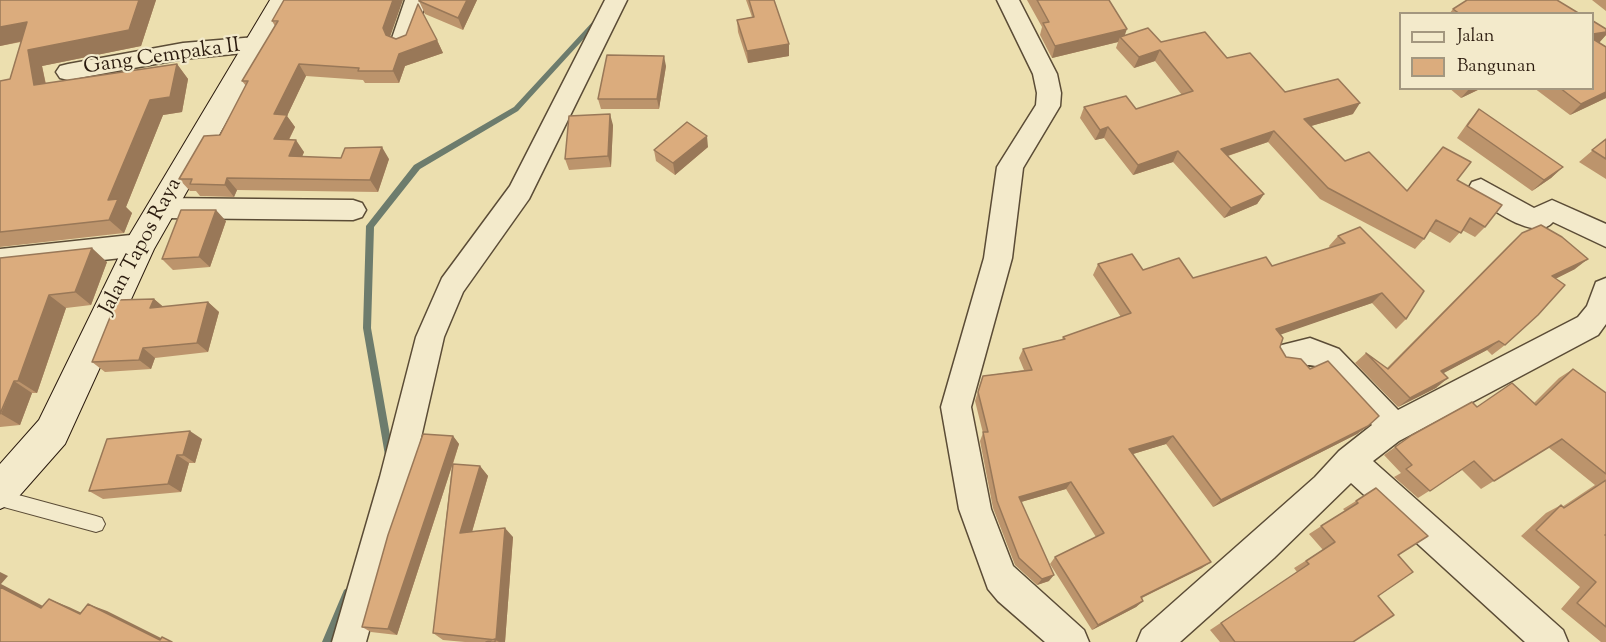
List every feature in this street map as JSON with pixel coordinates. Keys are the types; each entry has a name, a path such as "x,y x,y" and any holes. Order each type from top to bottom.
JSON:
{"main road":[{"name":"Jalan Tapos Raya","path":"0,491 51,432 140,245 283,0"}],"street":[{"path":"402,41 416,0"},
{"path":"349,642 396,477 430,337 452,286 520,192 616,0"},
{"path":"1008,0 1046,74 1049,93 1048,106 1010,167 998,258 956,408 975,508 1000,578 1072,642"},
{"name":"Gang Cempaka II","path":"68,72 183,51 256,45"},
{"path":"1481,189 1532,219 1540,219 1546,212 1552,210 1606,236"},
{"path":"161,208 353,210"},
{"path":"0,260 140,245"},
{"path":"1154,642 1318,495 1350,461 1394,427 1588,326 1599,311 1606,290"},
{"path":"1287,355 1310,351 1329,357 1394,427"},
{"path":"1350,461 1551,642"}],"lane":[{"path":"0,498 96,524"}],"building":[{"path":"0,0 139,0 129,30 28,50 34,85 177,64 170,97 150,100 108,200 118,199 109,220 0,232 0,81 10,79 27,22 0,27"},
{"path":"284,0 393,0 383,28 386,35 396,39 406,35 418,4 437,40 399,54 393,71 358,71 359,68 299,64 274,114 287,115 274,139 296,140 289,156 341,158 345,148 382,147 370,180 227,178 225,185 190,184 192,179 179,179 204,136 220,135 248,81 242,81 278,21 272,21"},
{"path":"419,0 467,0 458,18"},
{"path":"749,0 774,0 789,44 747,51 737,20 754,17"},
{"path":"1037,0 1109,0 1127,29 1055,46 1043,23 1049,22"},
{"path":"1467,0 1557,0 1577,12 1457,12 1453,9"},
{"path":"1594,22 1606,29 1606,32 1594,34"},
{"path":"1148,28 1161,42 1205,32 1227,58 1250,53 1285,92 1338,79 1360,103 1304,119 1345,161 1369,152 1407,191 1443,147 1471,162 1457,180 1502,205 1485,227 1470,218 1461,233 1436,220 1424,239 1328,188 1274,131 1221,149 1264,194 1231,208 1178,151 1138,165 1108,127 1100,130 1084,107 1126,96 1136,109 1193,91 1160,50 1139,57 1120,37"},
{"path":"1594,40 1606,47 1606,92 1581,104 1563,90 1594,90"},
{"path":"607,55 664,56 657,99 598,99"},
{"path":"1479,109 1563,167 1544,180 1467,126"},
{"path":"610,114 608,156 565,159 569,116"},
{"path":"687,122 707,136 673,163 654,150"},
{"path":"1606,139 1606,159 1592,150"},
{"path":"181,210 216,210 199,257 162,259"},
{"path":"1541,225 1562,237 1588,259 1552,276 1565,285 1538,315 1505,345 1499,341 1441,371 1448,378 1410,398 1366,353 1388,369 1522,233"},
{"path":"1360,227 1424,291 1406,319 1382,293 1276,329 1283,338 1280,347 1286,357 1301,359 1310,369 1328,361 1379,416 1368,426 1221,500 1173,436 1129,449 1211,562 1141,597 1143,601 1098,625 1055,557 1104,533 1071,482 1019,497 1054,575 1042,579 1019,558 997,501 983,432 988,432 978,392 983,376 1032,370 1023,349 1065,339 1063,337 1131,313 1098,264 1132,254 1143,270 1179,258 1193,278 1266,257 1272,266 1345,243 1338,236"},
{"path":"92,248 75,292 49,295 18,381 14,381 0,414 0,258"},
{"path":"154,299 150,308 208,302 197,343 143,348 139,360 92,362 117,300"},
{"path":"1573,369 1606,393 1606,474 1562,439 1494,481 1474,461 1430,491 1406,469 1412,465 1395,447 1412,435 1472,402 1477,407 1512,383 1536,405"},
{"path":"190,431 183,455 177,455 168,484 89,491 107,439"},
{"path":"423,434 453,436 388,629 362,627 388,535"},
{"path":"453,464 480,466 460,533 505,528 496,640 433,633"},
{"path":"1606,480 1606,627 1577,603 1596,582 1536,530 1561,505 1564,508"},
{"path":"1376,488 1428,536 1398,555 1413,572 1378,596 1394,615 1353,642 1235,642 1221,623 1309,564 1306,561 1335,542 1321,526 1358,503 1356,501"},
{"path":"0,587 41,608 49,599 80,614 88,604 160,640 162,637 172,642 0,642"}],"waterway":[{"path":"389,458 367,328 370,226 417,167 516,109 598,20"},
{"path":"327,642 347,593"}]}
